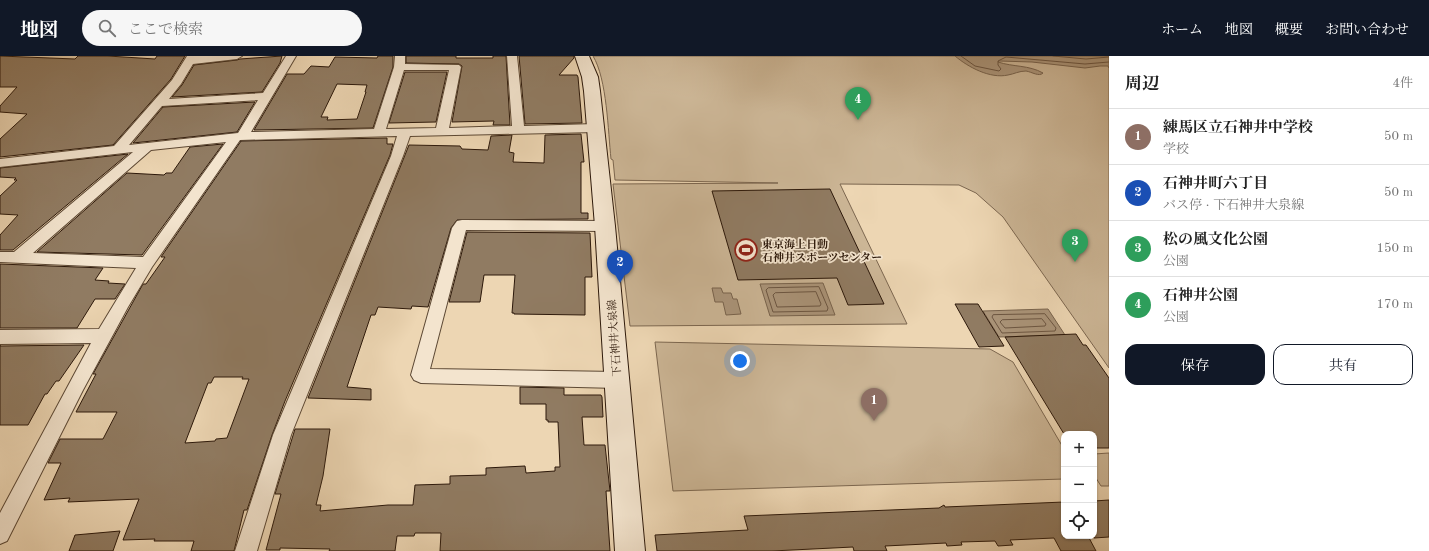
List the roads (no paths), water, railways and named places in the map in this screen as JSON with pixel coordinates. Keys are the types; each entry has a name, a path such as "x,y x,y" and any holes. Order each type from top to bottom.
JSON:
{"main road":[{"name":"下石神井大泉線","path":"582,56 590,76 596,128 630,551"}],"street":[{"path":"117,151 177,82 191,58 237,56"},
{"path":"0,534 77,385 122,304 148,263 267,96 290,56"},
{"path":"512,56 518,129"},
{"path":"379,133 400,62 455,67 442,131"},
{"path":"158,103 267,96"},
{"path":"0,163 239,137 596,128"},
{"path":"246,551 282,435 397,156 405,132"},
{"path":"18,257 146,148"},
{"path":"605,226 462,225 459,228 420,374 422,376 617,380"},
{"path":"0,257 148,263"},
{"path":"0,337 105,336"}],"water":[{"path":"955,56 1109,56 1109,68 1108,66 1085,68 1032,62 999,61 998,62 1009,65 1038,70 1043,73 1037,74 1021,71 1001,76 987,74 973,68"},
{"path":"823,283 835,315 770,316 760,284"},
{"path":"712,288 721,288 723,293 731,293 733,299 737,299 741,314 726,315 723,302 715,302"},
{"path":"1048,309 1065,335 999,337 983,311"}],"place":[{"name":"石神井公園","path":"858,120"},
{"name":"東京海上日動 石神井スポーツセンター","path":"746,250"},
{"name":"松の風文化公園","path":"1075,262"},
{"name":"石神井町六丁目","path":"620,283"},
{"name":"練馬区立石神井中学校","path":"874,421"}]}
